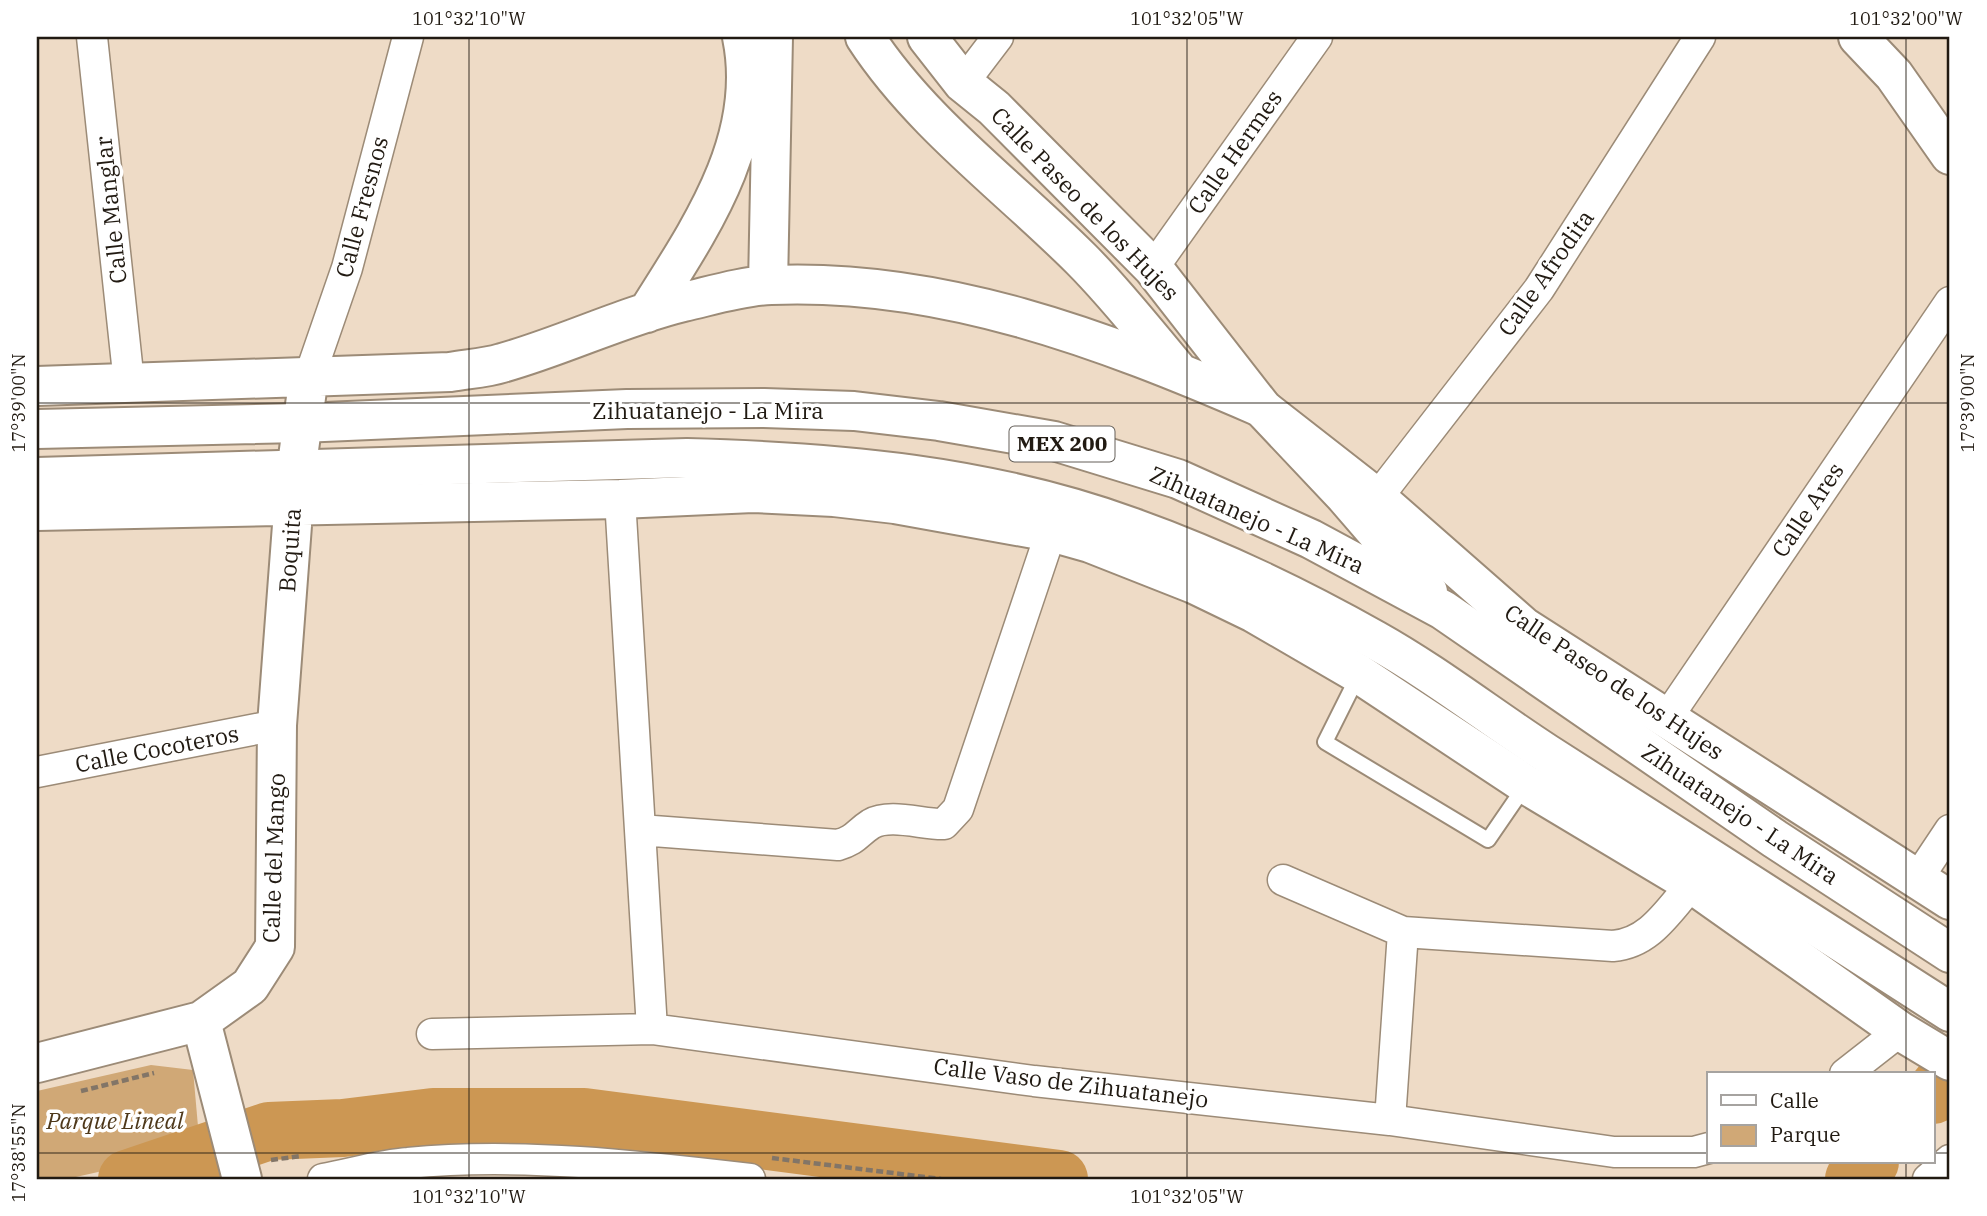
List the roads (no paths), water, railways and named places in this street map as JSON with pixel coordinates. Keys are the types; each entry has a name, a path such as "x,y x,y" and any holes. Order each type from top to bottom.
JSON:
{"main road":[{"path":"647,313 701,228 732,159 746,107 747,59 742,37"},
{"path":"768,285 774,37"},
{"name":"Calle Paseo de los Hujes","path":"865,37 880,61 928,115 1082,260 1181,373"},
{"name":"Calle Paseo de los Hujes","path":"927,37 963,83 994,108 1153,268 1263,409 1377,498 1524,627 1950,900"},
{"path":"1858,37 1894,75 1950,155"},
{"name":"Calle Paseo de los Hujes","path":"37,386 450,372 501,363 647,313 768,285 863,286 936,295 1026,318 1181,373 1263,409"},
{"name":"Boquita","path":"277,726 301,423 310,375"},
{"name":"Zihuatanejo - La Mira","path":"37,429 301,423 627,409 764,408 854,411 939,421 1054,441 1178,479 1311,539 1443,610 1775,839 1950,953"},
{"path":"1263,409 1345,496 1443,610"},
{"name":"Zihuatanejo - La Mira","path":"37,477 295,488 687,458 814,462 932,477 995,489 1129,526 1204,555 1368,658 1939,1004"},
{"path":"37,511 295,488 620,499 753,493 834,497 895,504 1051,532 1090,542 1194,584 1254,613 1368,658 1525,784 1692,884 1924,1045"},
{"name":"Calle del Mango","path":"201,1021 250,986 275,947 277,726"},
{"path":"37,1063 201,1021 220,1101 241,1172"}],"street":[{"name":"Calle Manglar","path":"92,37 130,383"},
{"name":"Calle Fresnos","path":"310,375 347,268 408,37"},
{"path":"963,83 998,37"},
{"name":"Calle Hermes","path":"1153,268 1317,37"},
{"name":"Calle Afrodita","path":"1377,498 1539,289 1700,37"},
{"name":"Calle Ares","path":"1667,718 1950,302"},
{"path":"620,499 652,1029"},
{"path":"640,830 838,845 854,841 873,823 893,820 944,824 958,809 1051,532"},
{"name":"Calle Cocoteros","path":"37,772 277,726"},
{"path":"1918,878 1950,830"},
{"path":"1283,880 1403,932 1613,946 1630,945 1646,937 1692,884"},
{"path":"1390,1120 1403,932"},
{"name":"Calle Vaso de Zihuatanejo","path":"432,1034 652,1029 1034,1081 1390,1120 1614,1152 1694,1152 1707,1149"},
{"path":"1850,1072 1924,1045"},
{"path":"1928,1179 1950,1160"},
{"path":"323,1179 405,1163 528,1161 634,1165 750,1179"}],"lane":[{"path":"1368,658 1325,742 1488,841 1525,784"}],"waterway":[{"path":"1934,1094 1950,1074"},
{"path":"127,1179 269,1131 343,1128 433,1117 584,1117 1059,1179"},
{"path":"1854,1179 1868,1164"}],"park label":[{"name":"Parque Lineal","path":"115,1121"}]}
